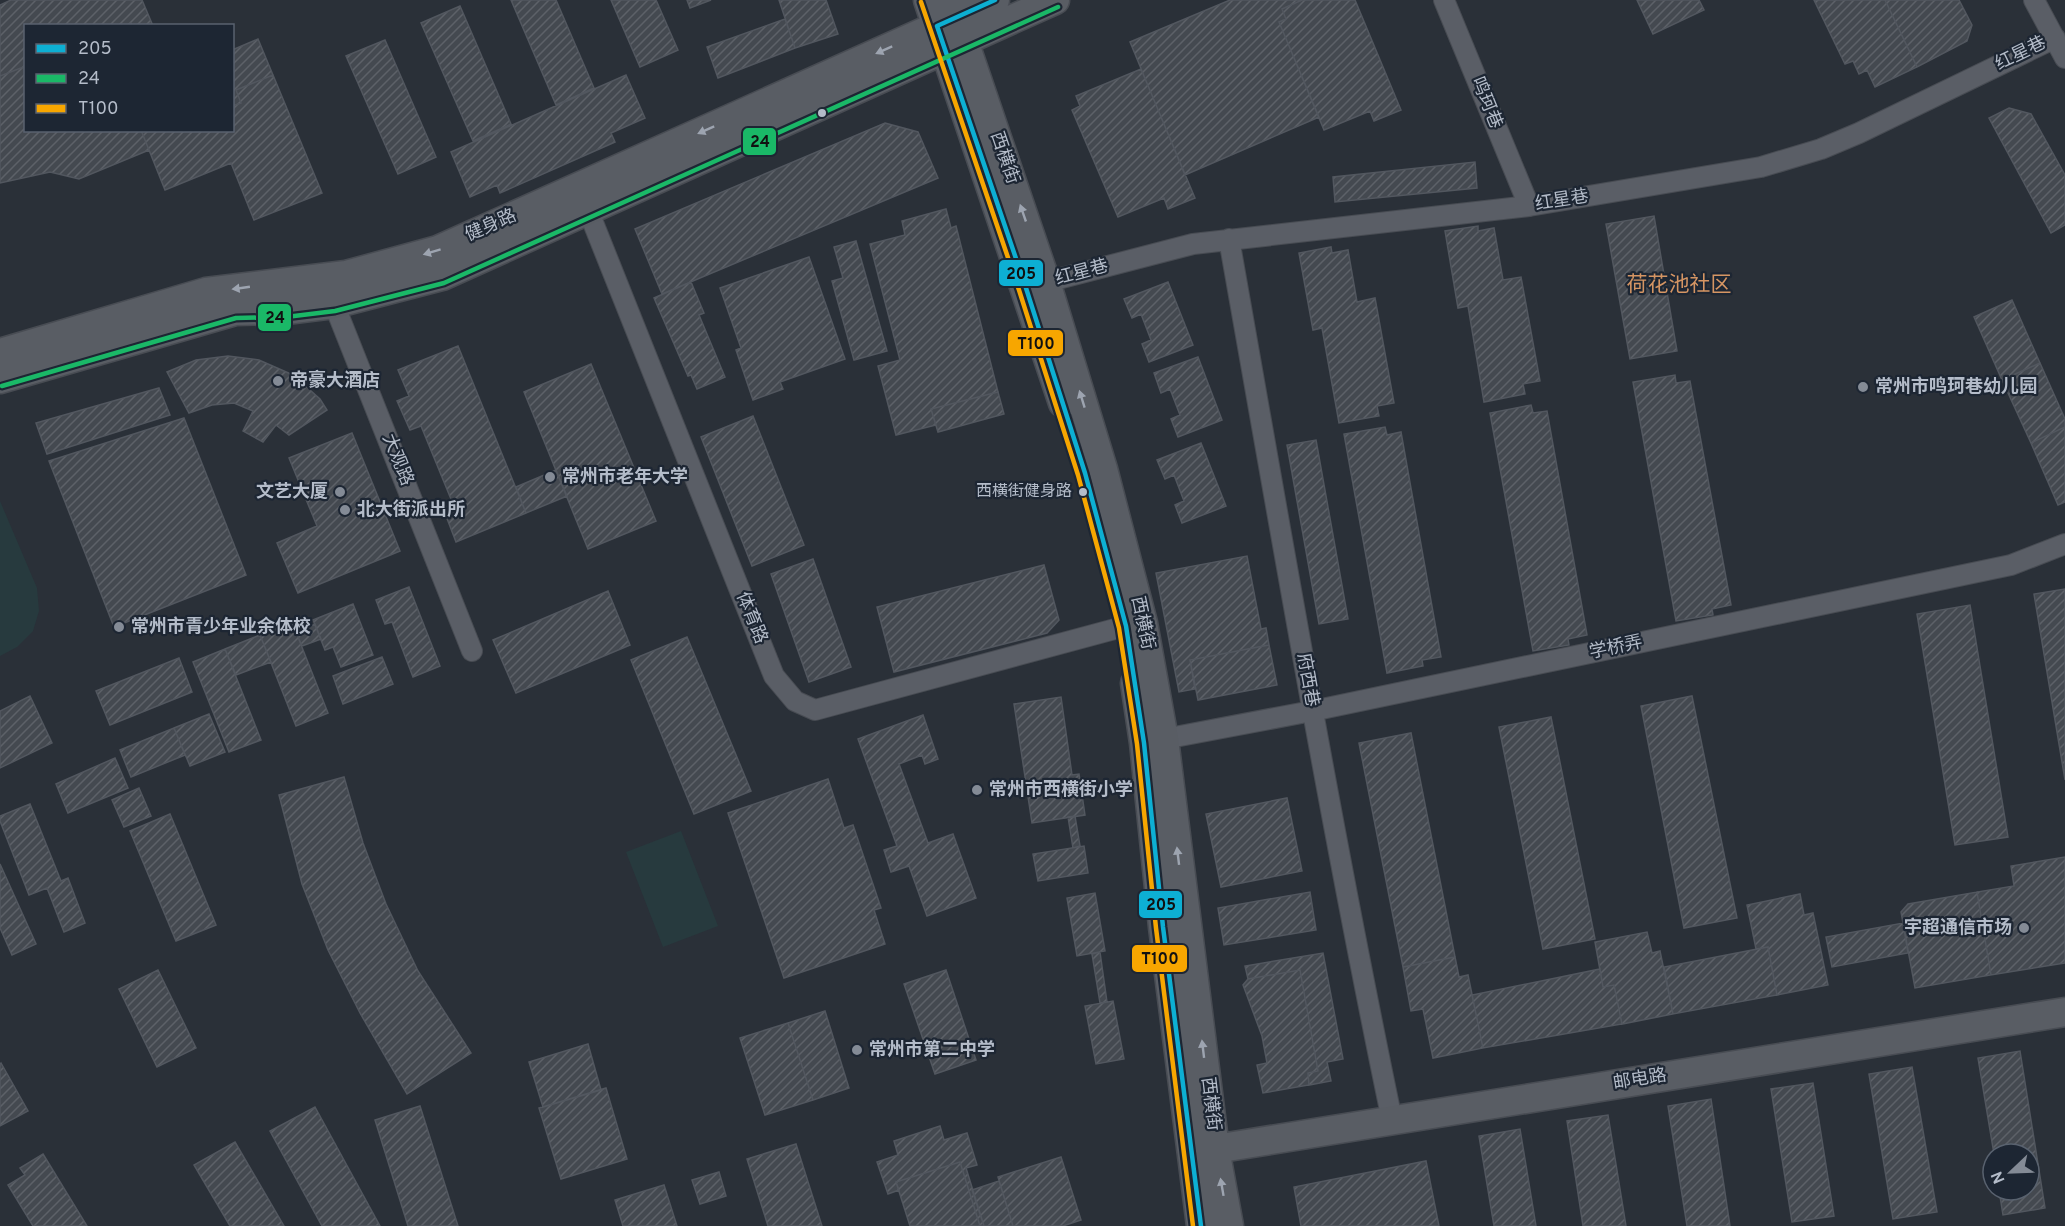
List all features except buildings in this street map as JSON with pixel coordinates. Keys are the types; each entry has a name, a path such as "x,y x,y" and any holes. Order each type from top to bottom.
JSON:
{"main road":[{"path":"947,22 995,0"},
{"path":"947,22 1055,0"},
{"name":"健身路","path":"0,379 235,311 286,310 334,304 442,276 588,210 947,22"},
{"name":"健身路","path":"0,353 206,292 346,275 438,250 947,22"},
{"name":"西横街","path":"947,22 1046,282 1103,469 1143,623 1164,739 1215,1149 1229,1226"},
{"name":"西横街","path":"947,22 1086,473 1125,626 1144,743 1164,939 1201,1226"},
{"name":"邮电路","path":"1215,1149 2065,1012"}],"street":[{"name":"鸣珂巷","path":"1444,0 1529,206"},
{"path":"2034,0 2065,58"},
{"name":"红星巷","path":"1046,282 1193,244 1529,206 1761,167 1859,133 2055,38"},
{"name":"体育路","path":"588,210 774,676 795,701 815,710 1125,626"},
{"name":"府西巷","path":"1229,239 1312,711 1392,1120"},
{"name":"大观路","path":"334,304 472,651"},
{"name":"学桥弄","path":"1164,739 1312,711 2011,565 2065,544"}],"green space":[{"path":"0,501 37,588 39,611 33,631 17,647 0,656"},
{"path":"681,831 718,926 663,947 626,852"}],"transit line":[{"name":"205","path":"995,0 937,26 1026,288 1085,473 1126,626 1144,743 1163,927 1201,1226"},
{"name":"T100","path":"921,2 1019,290 1078,475 1119,628 1137,744 1156,928 1193,1226"},
{"name":"24","path":"2,386 236,318 286,317 335,311 444,283 1058,7"}],"place":[{"name":"帝豪大酒店","path":"278,381"},
{"name":"常州市鸣珂巷幼儿园","path":"1863,387"},
{"name":"常州市老年大学","path":"550,477"},
{"name":"文艺大厦","path":"340,492"},
{"name":"西横街健身路","path":"1083,492"},
{"name":"北大街派出所","path":"345,510"},
{"name":"常州市青少年业余体校","path":"119,627"},
{"name":"常州市西横街小学","path":"977,790"},
{"name":"宇超通信市场","path":"2024,928"},
{"name":"常州市第二中学","path":"857,1050"}],"district":[{"name":"荷花池社区","path":"1679,285"}]}
